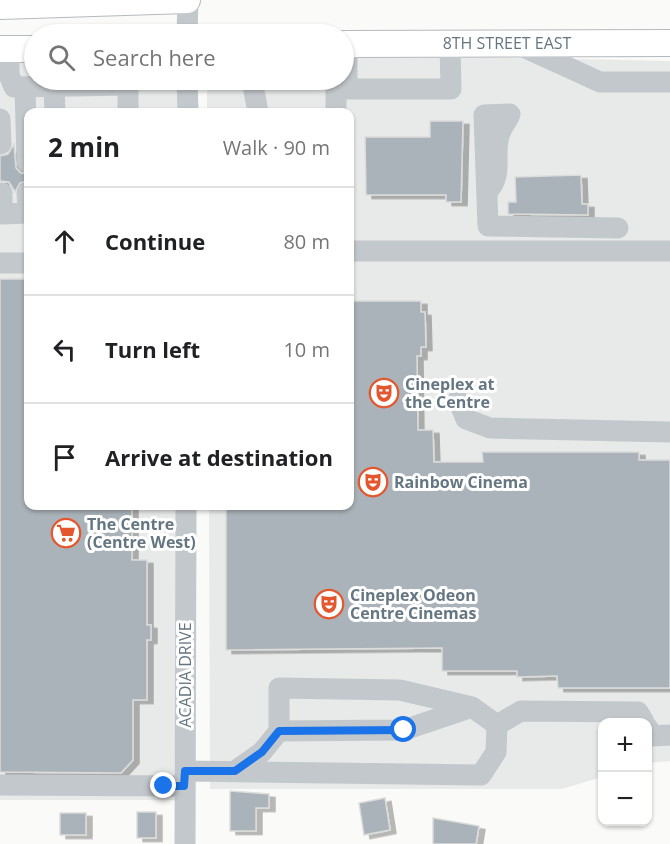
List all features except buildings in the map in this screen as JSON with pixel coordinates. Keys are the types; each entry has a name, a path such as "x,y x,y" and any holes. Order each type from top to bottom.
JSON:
{"main road":[{"path":"0,6 188,0"},
{"name":"8TH STREET EAST","path":"354,44 670,43"},
{"path":"4,49 24,49"}],"street":[{"path":"188,0 188,24"},
{"path":"516,43 600,82 670,82"},
{"path":"354,89 451,89 450,44"},
{"path":"4,49 24,146"},
{"path":"54,90 55,108"},
{"path":"128,90 128,108"},
{"path":"187,90 188,108"},
{"path":"254,90 257,108"},
{"path":"336,90 336,108"},
{"path":"510,114 499,135 499,168 495,184 487,192 488,226 618,228"},
{"path":"0,119 1,144"},
{"path":"2,193 2,214 24,207"},
{"path":"354,251 670,251"},
{"path":"0,263 24,263"},
{"path":"458,400 466,419 490,428 670,432"},
{"name":"ACADIA DRIVE","path":"185,844 186,510"},
{"path":"235,771 262,752 279,731 279,688 400,690 472,707 497,726"},
{"path":"279,731 404,730 472,707"},
{"path":"497,726 521,711 638,712 641,718"},
{"path":"0,785 185,779 235,771 481,775 496,752 497,726"},
{"path":"652,736 670,735"}],"shaded area":[{"name":"The Centre (Centre West)","path":"0,49 24,49 24,90 187,90 188,108 24,108 24,510 186,510 184,800 0,800"},
{"path":"354,54 670,61 670,761 652,763 652,718 598,718 598,778 562,789 210,789 209,510 354,510 354,108 207,108 207,90 354,90"}],"place":[{"name":"Cineplex at the Centre","path":"384,393"},
{"name":"Rainbow Cinema","path":"373,482"},
{"name":"The Centre (Centre West)","path":"66,533"},
{"name":"Cineplex Odeon Centre Cinemas","path":"329,604"}],"route":[{"path":"164,786 184,786 185,771 235,771 262,752 279,731 404,730"}]}
